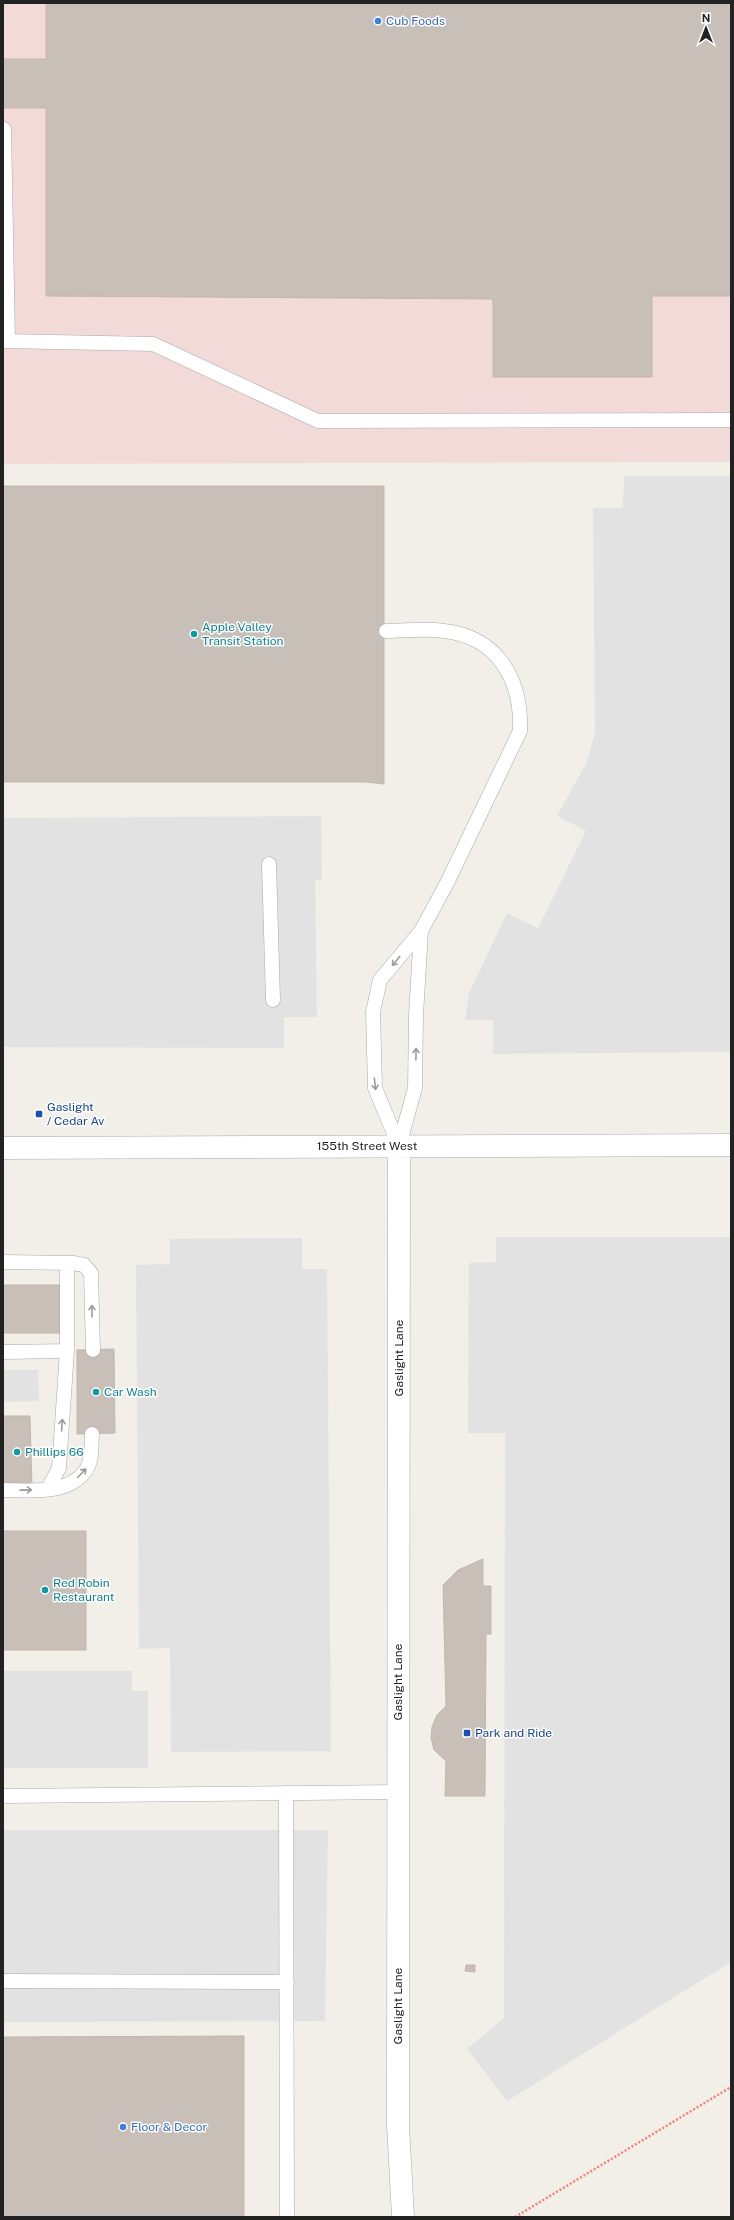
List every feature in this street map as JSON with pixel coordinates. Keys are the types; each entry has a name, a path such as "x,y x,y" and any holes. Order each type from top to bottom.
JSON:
{"street":[{"name":"155th Street West","path":"3,1148 731,1145"},
{"name":"Gaslight Lane","path":"399,1146 398,2125 403,2217"}],"lane":[{"path":"4,129 6,341 153,344 318,421 731,420"},
{"path":"386,631 444,631 472,638 496,654 509,672 517,691 521,712 520,731 447,883 421,931 380,980 373,1012 375,1088 399,1146"},
{"path":"269,864 273,1000"},
{"path":"399,1146 415,1088 416,1015 421,931"},
{"path":"3,1262 67,1263 84,1265 91,1273 93,1350"},
{"path":"48,1489 59,1468 67,1351 67,1263"},
{"path":"3,1352 67,1351"},
{"path":"3,1490 48,1489 66,1486 86,1470 91,1457 92,1434"},
{"path":"3,1796 398,1792"},
{"path":"286,1793 288,2217"},
{"path":"3,1981 287,1982"}],"path":[{"path":"515,2217 731,2087"}],"shaded area":[{"path":"3,3 731,3 731,462 3,464"},
{"path":"624,476 731,476 731,1052 493,1054 493,1020 465,1020 469,993 507,913 538,928 586,831 557,816 587,762 595,732 593,508 623,508"},
{"path":"321,816 322,880 315,880 317,1017 284,1017 284,1048 3,1047 3,818"},
{"path":"496,1237 731,1237 731,1962 507,2101 467,2049 504,2018 505,1433 468,1433 469,1263 496,1262"},
{"path":"302,1238 302,1269 327,1269 331,1751 171,1752 170,1648 139,1649 136,1265 170,1264 170,1239"},
{"path":"3,1370 38,1370 39,1401 3,1402"},
{"path":"3,1671 132,1671 132,1691 148,1691 148,1768 3,1768"},
{"path":"3,1830 328,1830 325,2021 3,2022"}],"building":[{"path":"46,3 731,3 731,296 652,296 652,377 493,377 493,299 46,296 46,108 3,108 3,59 46,59"},
{"name":"Apple Valley Transit Station","path":"3,486 384,486 384,784 367,782 3,782"},
{"path":"3,1285 62,1285 63,1333 3,1333"},
{"name":"Car Wash","path":"114,1349 115,1433 77,1434 77,1350"},
{"name":"Phillips 66","path":"3,1416 30,1416 32,1487 3,1487"},
{"name":"Red Robin Restaurant","path":"3,1531 86,1531 86,1650 3,1650"},
{"path":"483,1559 483,1586 491,1586 491,1634 486,1634 485,1796 445,1796 446,1761 434,1750 431,1738 432,1727 437,1715 446,1706 443,1585 458,1570"},
{"path":"466,1965 475,1965 475,1972 465,1971"},
{"name":"Floor & Decor","path":"244,2036 244,2217 3,2217 3,2037"}],"place":[{"name":"Cub Foods","path":"378,21"},
{"name":"Apple Valley Transit Station","path":"194,634"},
{"name":"Gaslight / Cedar Av","path":"39,1114"},
{"name":"Car Wash","path":"96,1392"},
{"name":"Phillips 66","path":"17,1452"},
{"name":"Red Robin Restaurant","path":"45,1590"},
{"name":"Park and Ride","path":"467,1733"},
{"name":"Floor & Decor","path":"123,2127"}]}
